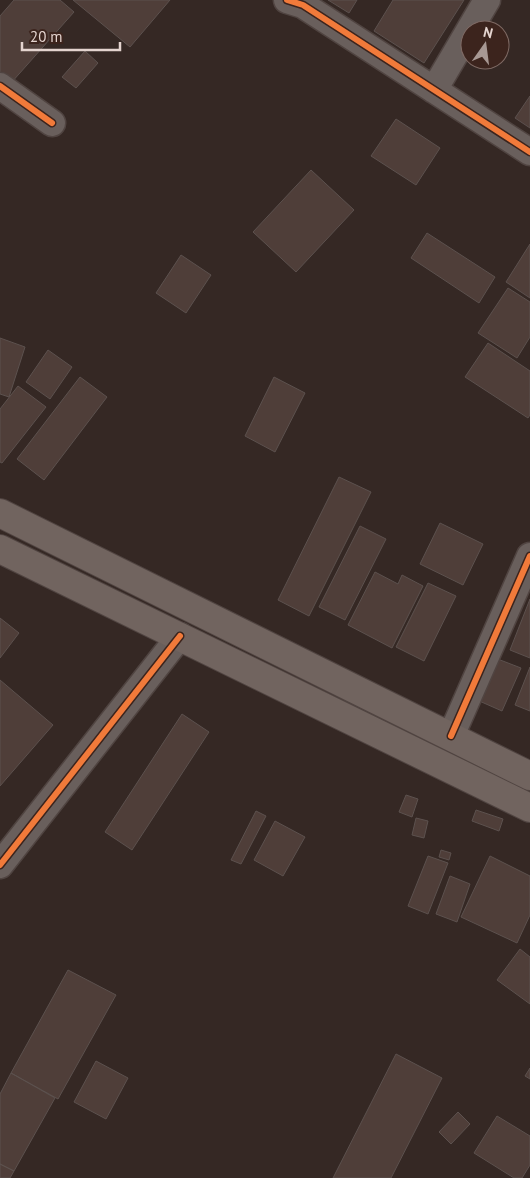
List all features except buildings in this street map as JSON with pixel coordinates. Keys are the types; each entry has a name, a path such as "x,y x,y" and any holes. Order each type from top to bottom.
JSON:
{"main road":[{"path":"0,513 530,776"},
{"path":"0,548 530,808"}],"street":[{"path":"287,0 303,5 530,152"},
{"path":"434,90 487,0"},
{"path":"0,86 52,123"},
{"path":"451,736 530,556"},
{"path":"0,865 180,636"}],"cycle path":[{"path":"287,0 303,5 530,152"},
{"path":"0,86 52,123"},
{"path":"451,736 530,556"},
{"path":"0,865 180,636"}]}
